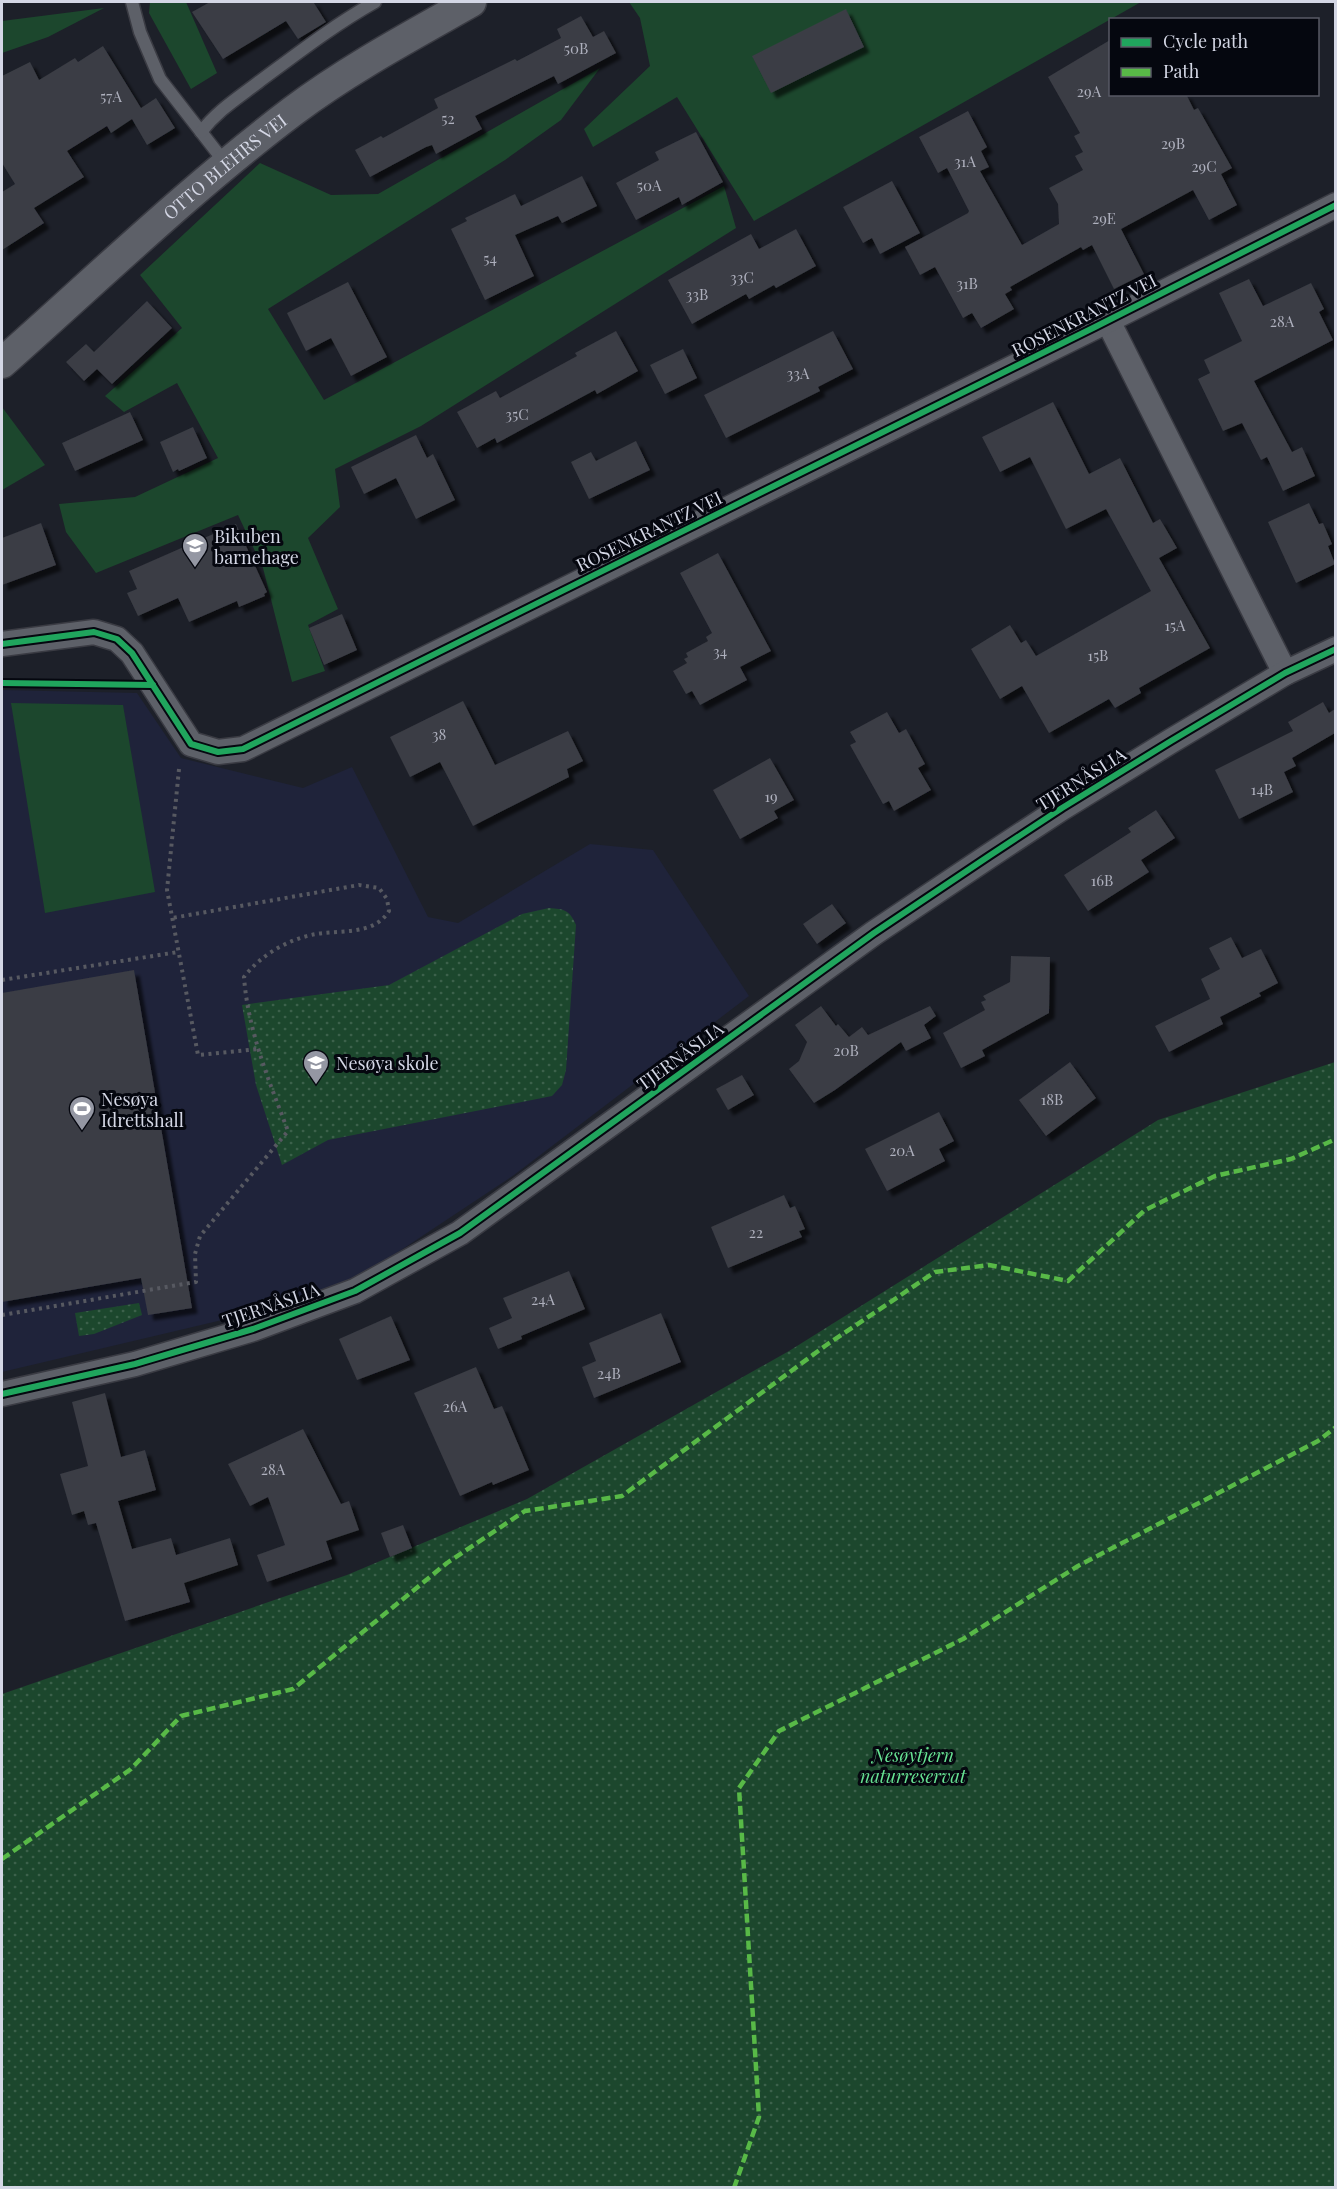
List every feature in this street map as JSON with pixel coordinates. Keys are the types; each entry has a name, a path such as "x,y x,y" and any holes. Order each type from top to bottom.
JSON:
{"street":[{"name":"OTTO BLEHRS VEI","path":"2,363 226,164 295,110 373,58 471,2"},
{"name":"ROSENKRANTZ VEI","path":"190,744 218,752 243,749 1108,321 1335,205"},
{"path":"1108,321 1285,673"},
{"path":"2,644 94,632 117,639 132,652 190,744"},
{"name":"TJERNÅSLIA","path":"2,1394 135,1364 253,1329 355,1291 455,1236 874,933 1062,808 1285,673 1335,649"}],"lane":[{"path":"132,2 140,32 160,80 226,164"},
{"path":"201,132 214,115 286,60 345,19 375,2"}],"path":[{"path":"190,744 180,758 167,890 198,1055 258,1049"},
{"path":"2,1316 196,1282 195,1254 200,1236 288,1131 258,1049 244,978 253,965 271,951 310,935 369,927 383,921 389,911 387,899 379,888 359,885 172,918"},
{"path":"4,969 3,979 178,952"}],"shaded area":[{"name":"Nesøya skole","path":"2,690 137,693 181,758 303,788 352,767 428,917 458,923 590,844 653,850 749,996 514,1175 359,1278 269,1309 2,1372"}],"green space":[{"path":"150,2 186,2 217,73 191,89 149,13"},
{"path":"629,2 1141,2 1109,18 1109,20 754,221 677,97 593,147 584,129 650,66 640,18"},
{"path":"104,8 48,37 2,53 2,21"},
{"path":"600,68 561,120 505,160 268,309 324,400 724,186 736,228 421,426 335,469 340,507 308,538 338,609 308,625 325,671 292,682 263,568 238,515 96,573 66,532 59,504 135,497 218,458 177,383 124,412 105,396 182,328 140,275 260,163 331,195 378,194"},
{"path":"2,407 45,465 2,490"},
{"path":"11,703 123,705 155,892 45,913"},
{"path":"549,908 566,911 576,925 566,1070 562,1085 552,1096 328,1140 282,1165 256,1085 242,1005 389,985 522,914"},
{"name":"Nesøytjern naturreservat","path":"1335,1062 1335,2187 2,2187 2,1694 347,1575 527,1499 789,1351 1158,1120"},
{"path":"139,1303 142,1315 94,1334 79,1336 75,1313"}],"building":[{"path":"210,2 317,2 314,3 326,22 298,39 286,21 223,59 192,12"},
{"path":"846,9 864,47 771,93 752,56"},
{"path":"581,16 593,37 604,31 616,53 558,84 554,76 475,116 482,129 436,154 432,145 426,147 370,177 355,150 381,136 383,138 438,108 434,99 561,38 557,29"},
{"path":"1109,41 1109,96 1187,96 1194,110 1198,108 1232,168 1221,174 1237,205 1209,220 1193,190 1121,229 1144,274 1114,289 1092,245 1083,250 1081,247 1010,287 1012,290 1005,294 1014,309 981,328 972,313 963,318 935,267 920,275 905,247 969,211 947,168 938,173 919,137 968,111 987,147 981,151 989,167 980,171 1022,245 1059,224 1058,204 1049,188 1083,170 1075,156 1083,152 1074,136 1080,133 1048,77"},
{"path":"103,46 141,108 156,98 175,128 147,145 132,119 111,133 107,126 67,151 84,177 34,208 44,223 2,250 2,192 15,184 2,163 2,76 30,62 39,80 75,58 78,62"},
{"path":"696,132 723,182 682,205 679,197 636,220 616,183 659,160 655,152"},
{"path":"582,176 597,206 562,223 558,216 515,235 534,276 485,300 451,229 467,221 465,218 515,194 521,206"},
{"path":"892,181 920,233 880,254 872,238 863,243 843,207"},
{"path":"796,229 816,266 776,288 774,285 749,299 746,294 692,324 668,280 751,234 759,249"},
{"path":"1249,279 1263,306 1311,283 1324,309 1319,312 1333,340 1254,381 1292,452 1302,447 1315,476 1283,491 1267,457 1261,460 1242,423 1223,431 1198,379 1210,373 1204,360 1242,341 1219,293"},
{"path":"348,282 387,357 351,376 331,338 306,351 287,313"},
{"path":"147,301 172,328 112,384 97,369 84,381 66,362 86,344 94,352"},
{"path":"616,331 638,371 597,394 595,390 497,443 495,438 477,448 457,412 496,391 500,398 577,356 575,353"},
{"path":"833,331 853,369 818,387 820,391 726,438 704,395"},
{"path":"683,349 697,378 665,394 650,365"},
{"path":"1053,402 1089,474 1120,458 1153,523 1160,519 1177,548 1159,558 1210,648 1139,688 1141,693 1115,708 1109,699 1049,733 1022,686 1000,699 971,649 1010,625 1021,643 1026,640 1036,656 1151,591 1106,509 1066,529 1030,457 1000,472 982,437"},
{"path":"130,412 143,440 75,471 62,443"},
{"path":"193,427 207,458 173,472 160,442"},
{"path":"416,435 427,458 433,454 455,500 416,519 396,478 364,494 351,467"},
{"path":"636,441 650,470 589,499 571,462 591,452 596,461"},
{"path":"1309,503 1319,524 1323,523 1332,544 1328,546 1335,564 1296,583 1268,522"},
{"path":"41,523 56,565 2,585 2,538"},
{"path":"236,524 267,592 265,596 239,607 237,601 189,622 178,598 138,616 127,593 137,589 129,571"},
{"path":"718,553 771,651 740,667 747,680 700,705 692,691 686,694 673,671 687,663 684,659 688,657 686,653 708,641 706,637 712,633 680,573"},
{"path":"342,614 357,650 324,665 309,628"},
{"path":"463,701 495,765 568,731 583,761 567,769 569,777 473,826 440,762 410,777 390,737"},
{"path":"1323,702 1329,713 1335,709 1335,733 1292,758 1296,766 1284,772 1293,792 1239,819 1215,770 1293,731 1288,722"},
{"path":"887,712 899,733 906,729 925,764 918,768 931,790 894,811 889,801 883,804 850,745 856,742 850,732"},
{"path":"770,758 794,800 774,811 778,818 740,839 713,790"},
{"path":"1156,810 1175,838 1141,860 1149,872 1088,911 1064,875 1131,832 1128,828"},
{"path":"832,904 846,923 817,944 803,924"},
{"path":"1231,937 1242,958 1261,949 1278,983 1259,993 1261,996 1220,1017 1223,1024 1169,1052 1155,1026 1210,999 1201,979 1220,969 1209,948"},
{"path":"1011,956 1050,957 1049,1013 982,1050 985,1056 961,1068 943,1033 985,1010 981,1002 986,1000 983,996 1010,982"},
{"name":"Nesøya Idrettshall","path":"134,970 192,1308 148,1315 141,1278 2,1302 2,993"},
{"path":"821,1006 836,1026 838,1024 849,1037 862,1027 868,1035 930,1006 936,1016 924,1025 931,1038 906,1051 901,1042 814,1103 789,1069 799,1061 807,1042 795,1025"},
{"path":"1070,1062 1096,1098 1046,1136 1019,1100"},
{"path":"742,1075 754,1095 728,1110 716,1089"},
{"path":"939,1112 954,1141 939,1149 945,1161 887,1191 865,1149"},
{"path":"784,1195 790,1208 795,1206 805,1229 799,1231 802,1237 728,1268 711,1227"},
{"path":"569,1271 585,1309 521,1336 522,1339 498,1349 489,1328 512,1318 503,1298"},
{"path":"661,1313 681,1362 594,1398 582,1367 596,1361 589,1343"},
{"path":"391,1316 410,1360 357,1380 339,1339"},
{"path":"476,1367 494,1409 502,1406 529,1470 493,1485 492,1482 460,1496 414,1393"},
{"path":"105,1393 121,1457 145,1450 156,1490 118,1501 132,1549 171,1538 176,1555 230,1538 238,1565 184,1583 190,1602 125,1621 96,1523 88,1525 84,1511 72,1515 60,1474 88,1466 72,1402"},
{"path":"303,1429 341,1504 349,1501 359,1530 326,1541 332,1559 267,1582 257,1555 285,1545 268,1497 250,1506 228,1464"},
{"path":"403,1525 412,1548 390,1557 381,1533"}],"marked path":[{"path":"2,1859 131,1769 181,1716 293,1689 447,1563 525,1511 622,1496 825,1346 935,1272 989,1265 1068,1281 1145,1210 1215,1176 1291,1159 1336,1139"},
{"path":"734,2188 759,2117 739,1788 779,1731 963,1639 1078,1566 1318,1441 1336,1427"}],"cycle path":[{"path":"2,644 94,632 117,639 132,653 191,744 218,752 243,749 1095,327 1336,205"},
{"path":"2,1394 135,1364 253,1329 355,1291 460,1233 874,933 989,856 1171,741 1285,673 1336,649"},
{"path":"2,683 153,685"}],"place":[{"name":"Bikuben barnehage","path":"195,569"},
{"name":"Nesøya skole","path":"316,1086"},
{"name":"Nesøya Idrettshall","path":"82,1132"}]}
